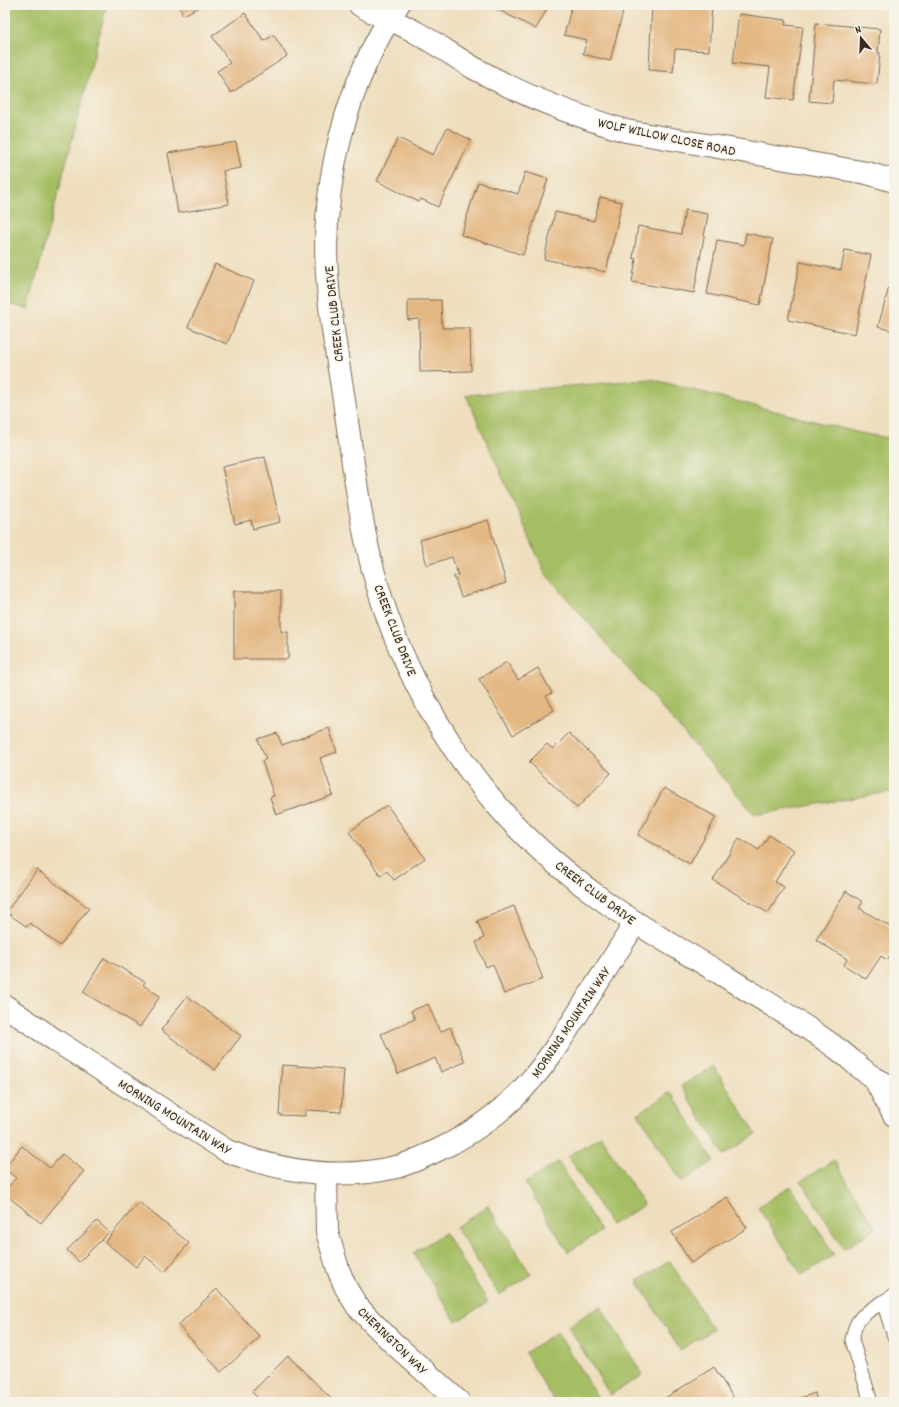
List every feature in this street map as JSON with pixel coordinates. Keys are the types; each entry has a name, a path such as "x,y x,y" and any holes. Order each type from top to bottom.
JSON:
{"street":[{"name":"WOLF WILLOW CLOSE ROAD","path":"360,5 394,12 417,32 475,68 516,89 591,121 626,131 867,173 894,181"},
{"name":"CREEK CLUB DRIVE","path":"394,12 372,51 350,104 334,160 327,216 327,271 332,325 364,527 373,569 388,617 404,660 432,715 464,763 509,818 538,848 600,899 790,1017 840,1050 874,1078 894,1087"},
{"name":"MORNING MOUNTAIN WAY","path":"5,1006 58,1042 228,1151 253,1161 280,1168 326,1174 365,1173 397,1167 437,1150 464,1136 499,1112 529,1082 554,1050 620,948 635,922"},
{"name":"CREEK CLUB DRIVE","path":"874,1078 894,1115"},
{"name":"CHERINGTON WAY","path":"326,1174 327,1232 338,1269 346,1288 357,1306 370,1320 392,1342 459,1402"}],"lane":[{"path":"871,1402 852,1340 854,1330 858,1321 865,1313 894,1295"},
{"path":"883,1302 894,1336"}],"green space":[{"path":"5,5 107,5 28,309 5,303"},
{"path":"651,379 860,433 894,439 894,791 755,815 545,573 466,395"},
{"path":"714,1066 756,1134 724,1155 681,1086"},
{"path":"671,1092 714,1161 681,1182 638,1113"},
{"path":"601,1136 644,1205 611,1225 568,1156"},
{"path":"834,1160 876,1229 844,1249 801,1181"},
{"path":"558,1162 601,1231 568,1252 525,1183"},
{"path":"791,1186 834,1255 802,1275 758,1207"},
{"path":"488,1206 531,1275 499,1295 456,1227"},
{"path":"445,1233 488,1302 456,1322 413,1253"},
{"path":"670,1261 713,1330 680,1350 637,1281"},
{"path":"600,1306 643,1375 610,1395 568,1326"},
{"path":"557,1332 600,1401 599,1402 555,1402 525,1353"}],"building":[{"path":"179,5 204,5 183,15"},
{"path":"489,5 549,5 536,29"},
{"path":"572,5 611,5 624,8 610,61 583,54 587,40 564,35"},
{"path":"652,5 712,5 709,51 675,49 673,72 649,70"},
{"path":"245,13 264,41 274,35 287,56 231,93 217,71 230,63 212,36"},
{"path":"739,14 786,20 785,25 803,27 793,100 766,97 770,67 733,63"},
{"path":"816,23 880,29 878,53 880,53 877,84 834,80 832,103 809,101"},
{"path":"447,128 471,140 438,207 421,199 419,202 377,181 398,138 433,155"},
{"path":"236,142 241,168 223,171 229,204 178,213 168,153"},
{"path":"525,172 548,179 523,255 461,235 478,182 518,194"},
{"path":"600,197 622,202 606,272 544,259 555,212 594,221"},
{"path":"685,210 708,214 694,293 632,282 636,259 633,258 638,226 681,234"},
{"path":"746,233 773,239 760,305 707,294 717,240 744,245"},
{"path":"845,250 871,255 855,334 788,320 800,262 841,270"},
{"path":"215,264 254,281 227,344 188,327"},
{"path":"892,276 894,277 894,331 878,327"},
{"path":"408,300 441,300 442,328 470,328 471,371 420,372 419,319 408,320"},
{"path":"265,457 280,522 253,529 251,520 235,524 222,467"},
{"path":"488,520 506,583 461,597 454,576 458,575 452,557 427,565 420,540"},
{"path":"234,591 281,591 281,632 288,632 288,659 234,659"},
{"path":"507,662 518,680 538,668 552,693 546,696 554,710 513,735 479,679"},
{"path":"329,728 337,752 320,758 333,795 276,815 270,797 274,796 262,761 266,759 258,739 277,733 282,745"},
{"path":"569,733 611,773 577,808 529,762 547,744 553,749"},
{"path":"664,788 716,817 690,864 638,835"},
{"path":"387,805 425,858 394,880 387,871 381,876 349,832"},
{"path":"769,835 794,850 775,882 784,887 768,913 713,880 739,838 759,850"},
{"path":"37,870 89,908 60,946 30,923 27,927 6,912"},
{"path":"846,891 863,902 859,908 894,929 894,949 887,960 881,956 866,979 844,965 847,959 816,940"},
{"path":"514,906 543,979 504,994 493,964 486,967 476,942 484,938 477,921"},
{"path":"104,958 145,982 143,985 160,996 140,1027 83,992"},
{"path":"187,996 241,1036 215,1070 161,1030"},
{"path":"428,1004 440,1032 450,1027 465,1062 441,1072 435,1058 398,1074 381,1034 415,1019 411,1011"},
{"path":"282,1065 344,1069 341,1112 305,1110 305,1116 279,1115"},
{"path":"22,1146 50,1168 62,1154 84,1171 41,1223 5,1194 5,1190 16,1178 5,1169 5,1167"},
{"path":"727,1197 747,1228 691,1263 672,1232"},
{"path":"139,1202 189,1243 165,1272 145,1256 136,1267 105,1242"},
{"path":"97,1221 109,1232 79,1262 67,1250"},
{"path":"217,1289 260,1337 221,1372 178,1325"},
{"path":"288,1356 334,1401 333,1402 262,1402 252,1392"},
{"path":"714,1367 734,1399 729,1402 659,1402"},
{"path":"815,1393 817,1402 788,1402"},
{"path":"835,1398 836,1402 823,1402"}]}
